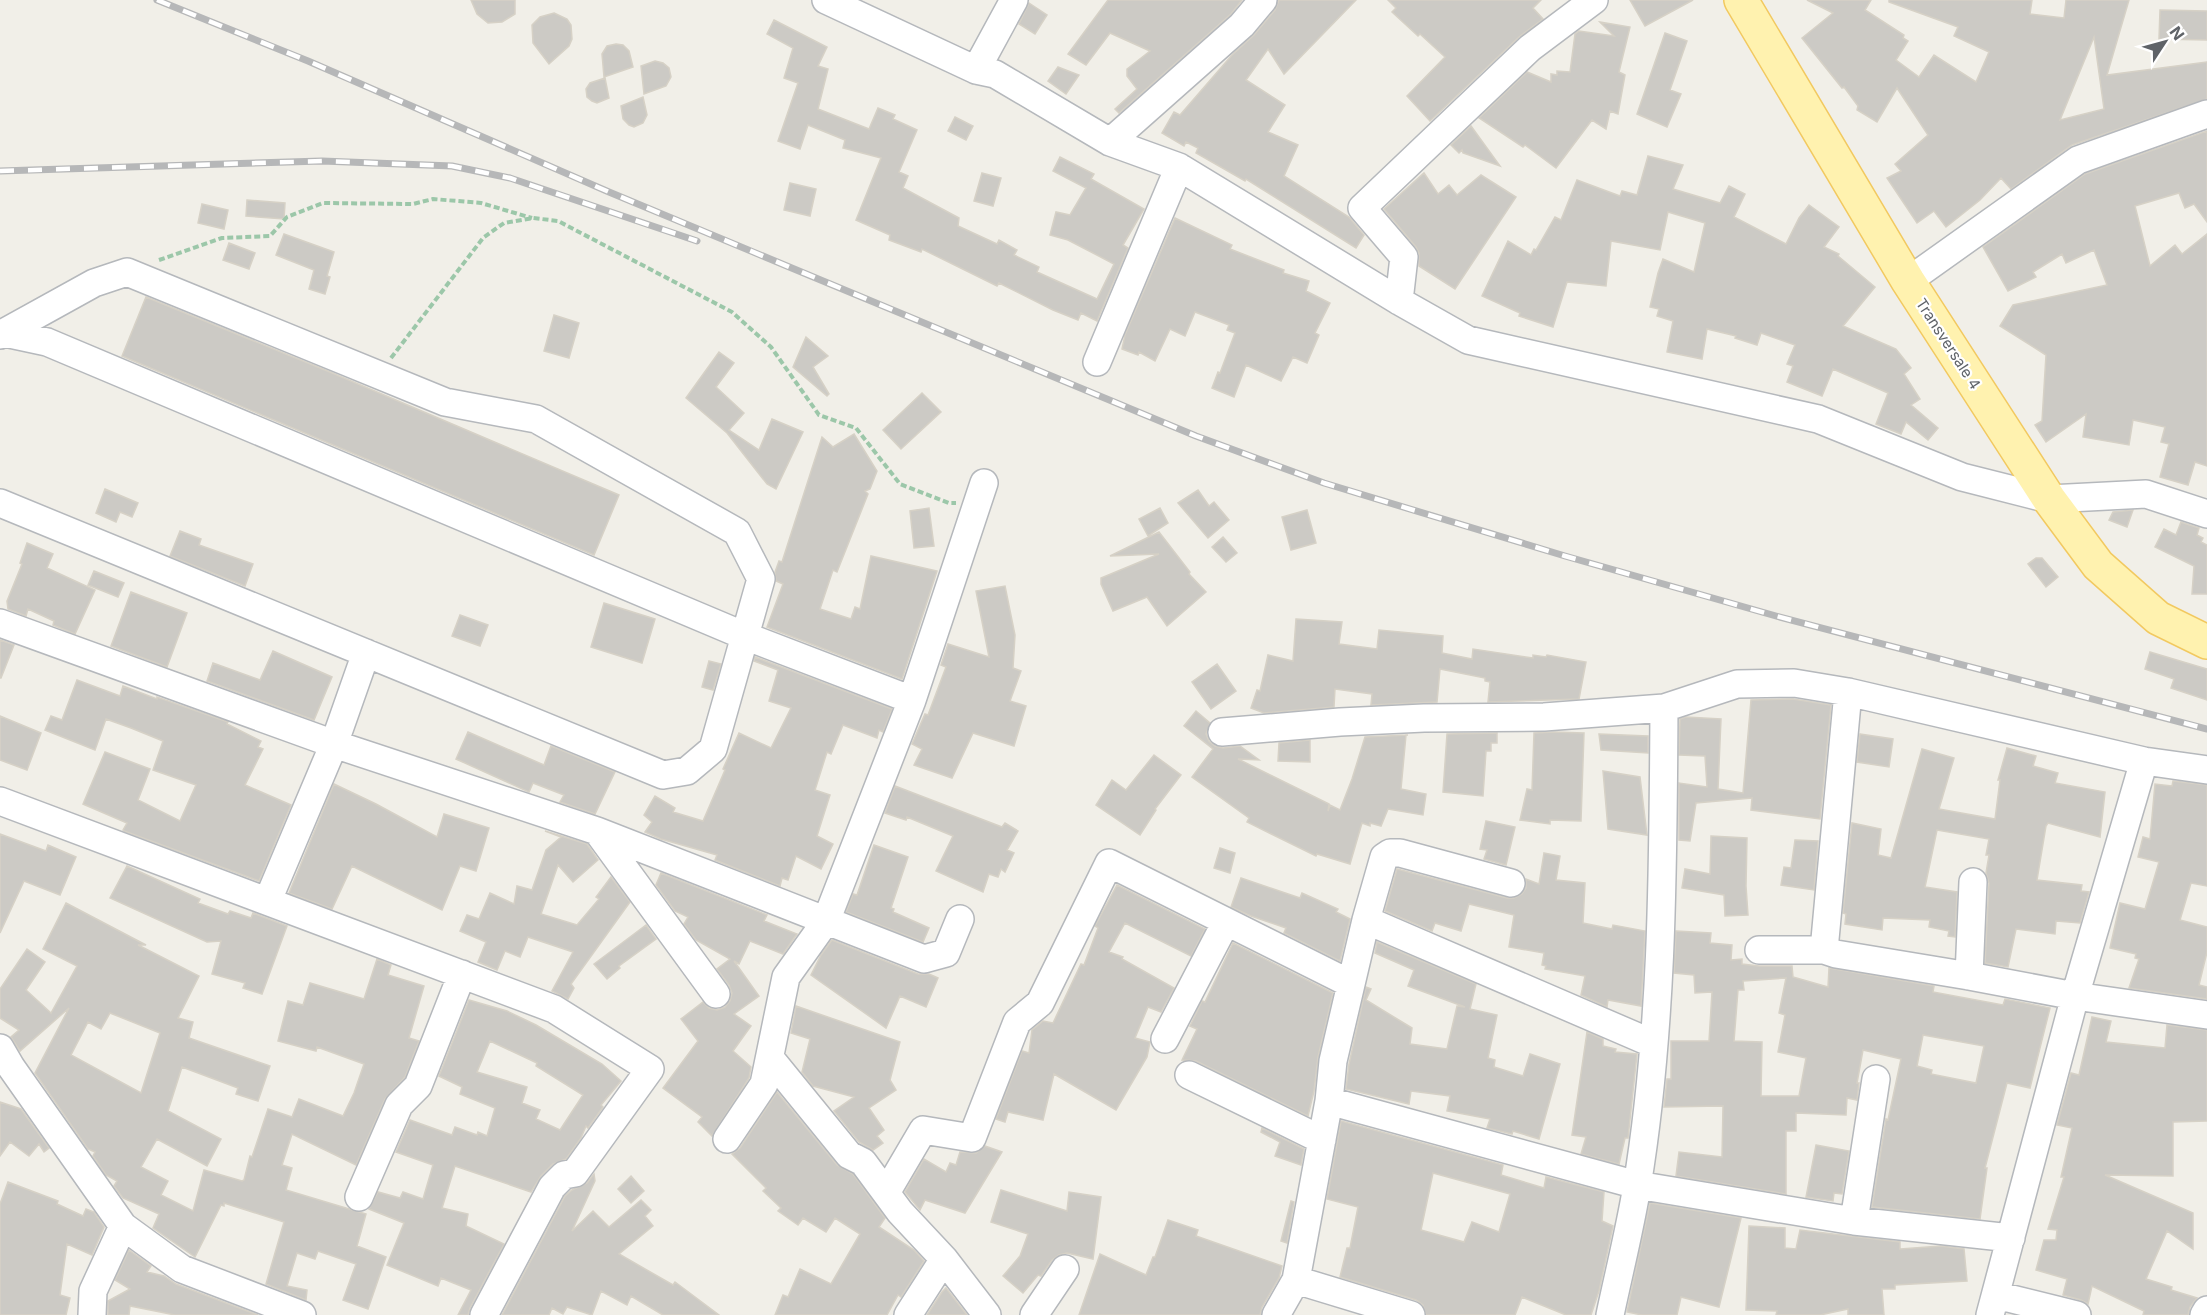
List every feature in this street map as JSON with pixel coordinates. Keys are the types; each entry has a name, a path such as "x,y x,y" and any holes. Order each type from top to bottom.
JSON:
{"main road":[{"name":"Transversale 4","path":"1741,0 1908,281 2049,499 2098,565 2158,618 2207,642"}],"street":[{"path":"826,0 976,70 995,74 1110,142 1179,167 1399,301 1468,340 1818,419 1962,477 2049,499 2146,494 2207,514"},
{"path":"976,70 1014,0"},
{"path":"1110,142 1242,25 1263,0"},
{"path":"1399,301 1404,257 1362,208 1530,48 1594,0"},
{"path":"1908,281 2078,160 2207,114"},
{"path":"1097,362 1179,167"},
{"path":"0,503 663,775 687,771 713,749 761,579 737,532 536,418 445,402 127,272 94,283 3,334"},
{"path":"3,334 47,342 745,636 912,700"},
{"path":"727,1139 764,1084 786,977 826,921 912,700 980,492"},
{"path":"0,623 334,744 597,831 924,959 946,953 960,919"},
{"path":"268,900 334,744 366,653"},
{"path":"1222,732 1340,722 1424,718 1544,717 1664,708 1737,684 1794,683 1848,692 2144,761 2207,770"},
{"path":"1824,950 1848,692"},
{"path":"1610,1315 1637,1185 1654,1044 1663,866 1664,708"},
{"path":"2077,1315 1993,1305 2074,996 2144,761"},
{"path":"0,801 554,1009 650,1069 575,1173 564,1175 552,1187 484,1315"},
{"path":"597,831 716,994"},
{"path":"1276,1315 1296,1280 1329,1101 1333,1061 1366,920 1384,858 1390,853 1400,853 1510,883"},
{"path":"893,1202 923,1130 972,1138 1017,1022 1040,1003 1109,863 1351,984"},
{"path":"1969,976 1973,882"},
{"path":"1366,920 1654,1044"},
{"path":"1166,1039 1226,922"},
{"path":"1759,950 1824,950 2074,996 2207,1015"},
{"path":"359,1197 399,1105 418,1086 462,974"},
{"path":"0,1048 123,1226 182,1269 302,1315"},
{"path":"770,1058 849,1155 863,1162 893,1202 944,1259 987,1315"},
{"path":"1189,1075 1322,1140"},
{"path":"1854,1221 1876,1079"},
{"path":"1329,1101 1637,1185 1854,1221 2011,1238"},
{"path":"92,1315 93,1290 123,1226"},
{"path":"908,1315 944,1259"},
{"path":"1034,1315 1065,1269"},
{"path":"1296,1280 1411,1315"},
{"path":"2204,1315 2207,1310"}],"path":[{"path":"127,272 222,238 270,236 287,217 323,203 413,204 433,199 481,203 533,218 558,221 732,312 771,347 819,415 856,428 900,484 949,503 980,492"},
{"path":"378,375 483,238 504,223 533,218"}],"building":[{"path":"471,0 515,0 515,14 502,22 488,23 477,14"},
{"path":"1108,0 1242,0 1231,14 1119,113 1115,109 1137,89 1127,76 1127,69 1150,51 1110,33 1086,65 1068,54"},
{"path":"1279,0 1356,0 1284,74 1268,49 1246,80 1285,105 1268,132 1298,145 1284,176 1349,217 1364,235 1356,248 1246,179 1245,181 1196,153 1198,148 1186,142 1184,146 1162,133 1174,112 1180,115 1232,55 1254,35 1275,10"},
{"path":"1388,0 1541,0 1533,8 1543,19 1519,37 1430,121 1407,96 1445,57 1392,12 1396,8"},
{"path":"1630,0 1693,0 1645,26"},
{"path":"1807,0 1871,0 1865,10 1904,35 1903,38 1908,41 1896,60 1919,77 1934,55 1976,82 1989,52 1954,36 1958,27 1889,2 1889,0 2032,0 2030,14 2064,18 2066,0 2129,0 2107,75 2207,62 2207,99 2072,145 2011,189 2001,178 1980,200 1946,227 1934,211 1917,223 1887,178 1901,171 1895,164 1928,135 1897,88 1877,122 1857,110 1858,106 1844,87 1842,88 1802,38 1833,13","holes":["2094,37 2104,109 2060,120"]},
{"path":"1029,3 1047,15 1035,34 1019,24"},
{"path":"2160,10 2207,11 2207,40 2159,39"},
{"path":"554,13 567,19 571,25 572,39 569,46 549,64 533,43 532,25 540,17"},
{"path":"774,20 827,47 818,66 828,69 818,109 869,129 878,108 895,115 893,119 917,130 899,172 908,176 903,188 959,218 958,226 997,244 999,240 1017,250 1014,255 1039,267 1037,272 1097,299 1114,264 1068,240 1050,235 1056,212 1070,215 1086,188 1053,171 1060,157 1094,174 1091,179 1144,209 1123,245 1128,248 1097,321 1081,313 1078,320 1053,310 999,283 997,286 922,249 921,252 889,240 890,235 856,220 881,158 843,148 845,140 808,125 800,149 778,141 798,83 784,78 793,48 767,34"},
{"path":"1600,22 1630,27 1619,72 1625,75 1618,114 1610,111 1606,129 1592,120 1556,168 1525,145 1523,147 1479,118 1527,72 1551,82 1551,74 1557,75 1557,71 1570,72 1575,34 1579,31 1614,36"},
{"path":"1665,33 1687,41 1670,90 1681,94 1667,127 1637,114"},
{"path":"623,45 629,51 633,67 604,77 602,54 607,46"},
{"path":"655,61 669,68 671,77 666,86 644,94 641,66"},
{"path":"1058,67 1079,75 1066,94 1048,81"},
{"path":"605,78 609,98 597,103 592,101 587,97 586,89 590,83"},
{"path":"643,97 647,115 643,123 634,127 623,119 621,106"},
{"path":"955,117 973,126 966,140 948,131"},
{"path":"1471,126 1500,166 1463,153 1462,150 1459,153 1451,145"},
{"path":"2207,131 2207,222 2194,204 2185,208 2179,193 2135,206 2150,266 2175,245 2182,254 2207,234 2207,466 2195,462 2188,485 2160,477 2169,444 2161,442 2165,427 2133,420 2129,445 2083,437 2086,414 2046,442 2035,425 2042,421 2046,355 2000,326 2013,305 2107,285 2094,250 2066,263 2062,254 2033,272 2036,277 2008,291 1983,247 2085,174"},
{"path":"1648,156 1683,165 1673,189 1720,203 1729,186 1745,194 1734,217 1786,244 1799,218 1809,205 1839,227 1824,247 1839,254 1838,256 1875,287 1843,326 1896,349 1911,368 1904,374 1920,399 1911,405 1938,428 1928,440 1906,422 1901,434 1876,424 1888,393 1833,369 1822,396 1787,382 1793,366 1787,364 1795,345 1761,333 1757,345 1735,338 1736,336 1707,329 1702,359 1667,352 1673,321 1657,316 1659,309 1650,307 1658,273 1663,259 1694,272 1705,223 1668,212 1660,250 1611,241 1606,286 1567,282 1553,327 1519,316 1520,313 1482,296 1508,241 1531,255 1555,217 1561,220 1577,180 1620,196 1622,191 1637,195"},
{"path":"982,173 1001,178 993,206 974,201"},
{"path":"1424,173 1438,194 1449,185 1457,195 1481,175 1516,197 1455,289 1419,266 1419,253 1416,247 1384,209"},
{"path":"790,183 816,189 810,216 784,210"},
{"path":"247,200 285,203 284,219 246,216"},
{"path":"202,204 228,210 224,229 198,223"},
{"path":"1175,218 1232,245 1230,249 1284,270 1283,273 1309,281 1306,291 1330,303 1315,333 1319,335 1307,363 1293,357 1281,381 1246,365 1234,397 1212,388 1235,333 1227,330 1229,325 1195,312 1185,336 1170,329 1155,361 1139,352 1138,355 1122,349 1125,335"},
{"path":"284,234 334,252 327,276 330,277 325,294 309,289 314,270 276,255"},
{"path":"229,243 255,253 249,269 223,260"},
{"path":"146,297 330,372 619,495 594,555 122,356"},
{"path":"554,315 579,323 569,358 544,351"},
{"path":"806,337 828,356 813,367 829,394 827,396 793,367"},
{"path":"719,352 734,363 716,387 744,413 729,430 759,450 772,419 803,432 776,489 767,484 727,433 686,398"},
{"path":"922,393 941,412 901,449 883,430"},
{"path":"854,434 877,471 870,489 865,491 868,494 837,572 833,570 820,609 851,619 855,607 860,609 871,556 937,571 902,679 767,627 783,584 776,581 775,572 779,561 782,562 822,437 833,447"},
{"path":"105,489 138,503 132,517 120,512 116,522 96,513"},
{"path":"1198,490 1209,506 1214,502 1229,520 1208,538 1178,503"},
{"path":"929,508 934,546 914,548 910,511"},
{"path":"1160,508 1168,523 1148,536 1139,519"},
{"path":"1307,510 1316,543 1291,550 1282,517"},
{"path":"2133,510 2127,527 2109,520 2113,512"},
{"path":"2181,522 2199,528 2197,535 2203,538 2201,542 2207,545 2207,594 2192,594 2194,566 2155,547 2164,529 2176,535"},
{"path":"180,531 201,539 199,545 253,564 245,586 170,556"},
{"path":"1159,532 1190,572 1189,574 1206,592 1167,626 1147,597 1113,611 1101,584 1101,578 1159,554 1110,556"},
{"path":"1223,537 1237,553 1226,562 1212,547"},
{"path":"27,543 53,554 47,568 95,590 75,634 53,625 54,621 28,609 26,616 8,609 7,601 22,564 20,563"},
{"path":"2036,558 2042,558 2058,577 2046,587 2028,564"},
{"path":"94,571 124,583 118,597 88,585"},
{"path":"1005,586 1015,635 1013,668 1021,671 1010,701 1026,706 1014,746 973,733 952,778 914,765 922,749 912,744 925,714 928,715 946,667 941,665 948,644 989,657 976,591"},
{"path":"131,592 187,613 167,667 111,646"},
{"path":"604,603 655,619 642,663 591,647"},
{"path":"460,615 488,625 480,646 452,636"},
{"path":"1296,619 1342,622 1339,644 1377,649 1379,630 1443,636 1442,653 1472,659 1473,649 1533,658 1533,655 1546,657 1547,655 1586,662 1579,699 1488,702 1490,682 1485,681 1485,678 1440,669 1437,702 1371,705 1372,694 1335,689 1334,707 1264,713 1251,708 1257,690 1260,691 1268,655 1293,661"},
{"path":"0,640 14,645 1,678 0,678"},
{"path":"273,651 332,677 314,720 207,681 213,663 260,680"},
{"path":"2150,652 2207,669 2207,700 2171,688 2174,679 2145,669"},
{"path":"755,657 892,709 883,732 879,730 877,738 843,725 831,754 827,752 815,790 830,795 817,836 833,844 821,869 796,856 788,880 782,878 780,886 715,860 717,855 645,832 652,822 644,815 655,796 675,808 673,812 703,821 739,733 771,748 791,708 769,701 778,670 754,661"},
{"path":"709,661 721,664 713,690 702,687"},
{"path":"1217,664 1236,691 1211,709 1192,682"},
{"path":"77,680 120,696 123,686 157,699 157,697 228,722 227,724 261,741 258,747 263,749 245,785 291,805 259,881 124,831 127,823 83,804 105,752 150,769 138,800 180,821 196,785 153,770 163,741 131,728 106,719 95,750 45,730 51,716 62,720"},
{"path":"1793,699 1831,705 1820,819 1751,810 1752,798 1696,803 1690,841 1679,840 1679,783 1707,787 1705,756 1679,755 1680,719 1686,717 1721,719 1718,789 1743,793 1751,700"},
{"path":"1196,711 1210,723 1206,734 1215,746 1223,748 1240,746 1259,760 1238,759 1329,804 1328,811 1330,805 1340,810 1365,737 1406,735 1401,789 1426,794 1423,815 1388,809 1381,826 1362,823 1350,864 1317,854 1316,856 1247,822 1249,818 1192,777 1213,749 1184,726"},
{"path":"0,716 41,733 27,770 0,760"},
{"path":"468,732 544,765 551,746 615,772 595,814 560,802 564,795 533,783 529,792 456,759"},
{"path":"1497,733 1497,743 1491,743 1491,751 1486,751 1483,796 1443,792 1447,734"},
{"path":"1534,733 1584,733 1581,821 1550,820 1550,824 1520,820 1527,789 1532,790"},
{"path":"1599,734 1648,736 1648,753 1601,750"},
{"path":"1860,734 1893,739 1889,767 1857,762"},
{"path":"1310,740 1310,762 1278,761 1279,743"},
{"path":"2007,748 2036,756 2033,766 2058,773 2055,783 2105,792 2100,837 2048,823 2046,826 2037,880 2082,885 2081,891 2089,892 2080,923 2056,921 2055,934 2016,929 2008,967 1985,963 1989,883 1986,873 1989,855 1986,855 1989,839 1937,830 1925,887 1957,892 1955,937 1948,936 1949,931 1929,927 1930,920 1883,918 1882,930 1845,924 1846,914 1843,913 1852,823 1881,829 1878,855 1891,858 1922,749 1954,758 1939,809 1995,819 2000,780 1998,780"},
{"path":"1154,755 1181,775 1155,809 1140,835 1096,805 1112,780 1126,790"},
{"path":"1603,771 1640,777 1647,835 1608,829"},
{"path":"2173,781 2207,785 2207,886 2191,883 2180,920 2207,927 2207,952 2199,985 2207,987 2207,999 2129,988 2139,959 2135,958 2136,954 2110,948 2120,903 2145,909 2159,862 2138,857 2143,837 2150,839 2155,784 2172,786"},
{"path":"334,784 437,837 444,814 489,828 476,871 460,866 442,910 352,866 332,909 289,893"},
{"path":"895,786 1002,827 1005,823 1018,831 1007,850 1014,853 1005,872 1001,869 998,877 989,874 983,892 936,871 953,836 907,817 906,820 885,813"},
{"path":"1486,821 1515,827 1506,865 1484,859 1487,850 1480,849"},
{"path":"545,831 587,844 598,860 573,882 558,865 541,914 577,925 599,899 596,897 611,877 630,902 571,984 574,988 568,999 552,991 573,952 528,937 520,957 505,951 497,970 478,962 486,942 460,931 467,915 479,919 490,893 514,904 517,886 532,890 546,850 561,837"},
{"path":"0,834 46,851 48,845 76,857 60,895 24,881 0,933"},
{"path":"1711,836 1747,838 1748,915 1725,916 1724,895 1682,888 1685,869 1710,874"},
{"path":"1795,840 1818,841 1814,890 1781,885 1784,867 1791,868"},
{"path":"874,845 908,857 891,908 894,909 893,912 929,928 923,942 846,912 853,894 857,895"},
{"path":"1220,848 1235,853 1230,873 1214,868"},
{"path":"1544,853 1560,856 1556,880 1585,883 1583,923 1612,929 1613,925 1645,931 1641,1006 1608,1000 1607,1007 1581,995 1585,976 1545,969 1546,966 1542,965 1544,953 1509,947 1514,915 1469,904 1461,931 1435,923 1432,931 1385,911 1397,869 1514,898 1522,894 1526,888 1526,879 1539,884"},
{"path":"127,866 200,899 198,903 228,914 230,911 251,918 253,913 287,926 262,994 243,988 245,983 212,974 221,941 207,942 110,898"},
{"path":"661,873 767,915 764,921 797,934 783,954 750,941 739,964 734,961 759,996 734,1014 751,1026 733,1051 751,1067 749,1078 712,1136 698,1122 702,1117 663,1088 698,1041 681,1019 703,1002 709,1008 717,1010 725,1007 730,1001 732,993 729,985 717,969 730,959 696,940 684,924 688,917 675,911 656,885"},
{"path":"1241,878 1300,898 1302,893 1338,909 1336,912 1350,919 1340,961 1284,933 1286,928 1231,907"},
{"path":"1117,885 1205,929 1191,956 1125,923 1109,952 1123,957 1122,959 1174,988 1161,1012 1148,1007 1135,1038 1150,1042 1147,1057 1116,1110 1054,1074 1043,1120 1008,1112 1005,1122 996,1119 1022,1051 1029,1053 1032,1030 1043,1021 1053,1023 1081,964 1084,965 1098,928 1095,926"},
{"path":"66,903 146,945 138,945 199,976 178,1018 193,1022 189,1038 270,1066 258,1101 236,1094 238,1088 182,1067 168,1111 221,1139 207,1166 157,1139 141,1167 168,1181 161,1195 193,1211 204,1170 244,1180 250,1156 252,1157 268,1109 292,1117 299,1099 343,1116 354,1093 364,1064 317,1047 316,1051 278,1041 288,1001 303,1005 310,983 364,999 377,959 391,965 388,975 424,986 409,1038 419,1041 405,1077 385,1099 356,1165 292,1134 282,1165 292,1168 286,1190 366,1214 357,1246 386,1257 368,1309 343,1300 356,1264 318,1251 315,1259 297,1253 287,1286 307,1290 306,1300 266,1284 284,1222 224,1203 195,1257 153,1228 159,1214 123,1198 114,1186 117,1181 106,1175 93,1156 95,1152 88,1149 35,1073 69,1008 20,1051 11,1037 19,1030 0,1018 0,989 27,949 45,962 26,990 51,1013 77,966 43,949","holes":["110,1013 160,1033 141,1093 71,1055 88,1022 101,1029"]},
{"path":"646,925 656,939 619,966 620,968 607,979 594,964"},
{"path":"1676,931 1711,933 1710,943 1732,945 1731,960 1742,959 1742,964 1759,966 1792,966 1793,977 1828,987 1829,968 1934,986 1933,992 2003,1005 2005,999 2050,1008 2030,1088 2007,1083 1985,1168 1987,1168 1980,1219 1872,1207 1886,1119 1888,1120 1901,1059 1863,1050 1857,1083 1859,1083 1857,1100 1847,1098 1846,1115 1796,1113 1796,1131 1786,1131 1786,1194 1676,1176 1679,1152 1722,1157 1723,1106 1664,1107 1667,1079 1671,1079 1671,1041 1709,1041 1712,992 1695,993 1694,975 1674,973","holes":["1786,978 1779,1013 1785,1015 1778,1052 1806,1058 1799,1096 1761,1096 1762,1042 1734,1041 1738,990 1744,990 1743,981","1923,1035 1984,1046 1976,1083 1931,1074 1932,1070 1917,1066"]},
{"path":"832,940 918,974 929,974 938,978 926,1007 900,996 886,1028 811,975"},
{"path":"1377,942 1476,984 1470,1009 1497,1015 1488,1058 1495,1060 1494,1067 1523,1076 1530,1054 1560,1064 1539,1139 1513,1131 1512,1134 1487,1128 1490,1119 1447,1111 1450,1096 1411,1091 1409,1104 1346,1089 1349,1064 1366,987 1371,989 1366,1000 1412,1028 1410,1044 1447,1049 1457,1006 1465,1007 1408,986 1414,970 1375,953"},
{"path":"1233,943 1333,993 1318,1057 1308,1116 1196,1061 1182,1060 1197,1029 1190,1026 1202,1001 1205,1002"},
{"path":"469,1000 507,1011 536,1025 602,1064 621,1081 601,1105 603,1107 588,1128 586,1126 581,1138 566,1159 553,1164 541,1176 531,1192 455,1166 442,1208 468,1214 466,1226 504,1244 468,1315 458,1315 471,1290 441,1278 438,1286 387,1265 404,1223 369,1209 378,1192 400,1198 403,1192 423,1199 433,1165 396,1152 410,1120 452,1135 455,1127 487,1136 495,1108 460,1094 462,1087 439,1076","holes":["490,1041 537,1063 536,1066 583,1095 560,1130 536,1119 540,1110 522,1103 527,1087 477,1072"]},
{"path":"796,1006 900,1042 890,1080 896,1090 869,1108 884,1130 877,1136 883,1143 873,1150 859,1142 834,1111 854,1097 813,1086 802,1072 810,1039 791,1033"},
{"path":"2092,1017 2111,1021 2106,1042 2165,1048 2167,1025 2207,1030 2207,1121 2173,1122 2173,1176 2105,1175 2193,1213 2193,1249 2167,1231 2146,1279 2197,1298 2190,1307 2188,1315 2143,1315 2144,1311 2092,1286 2088,1304 2063,1295 2067,1279 2036,1270 2044,1240 2056,1240 2057,1230 2048,1229 2064,1177 2061,1177 2072,1128 2057,1125 2071,1073 2079,1075"},
{"path":"1587,1032 1603,1039 1603,1046 1616,1049 1615,1052 1637,1054 1628,1138 1625,1138 1619,1164 1581,1154 1586,1137 1572,1135"},
{"path":"777,1092 837,1165 853,1174 885,1218 879,1227 914,1250 924,1261 901,1297 898,1295 887,1315 775,1315 783,1295 788,1297 800,1269 831,1284 860,1234 835,1218 826,1232 803,1218 798,1225 778,1211 781,1208 763,1191 766,1188 732,1154 740,1148"},
{"path":"0,1102 21,1109 49,1148 44,1152 39,1144 29,1156 10,1142 0,1156"},
{"path":"1341,1121 1503,1165 1501,1175 1544,1188 1546,1177 1604,1192 1602,1221 1613,1226 1599,1291 1591,1315 1566,1315 1522,1297 1515,1315 1426,1315 1423,1305 1416,1300 1340,1277 1347,1248 1350,1248 1358,1207 1327,1199","holes":["1433,1173 1510,1194 1499,1232 1472,1222 1464,1242 1421,1230"]},
{"path":"1262,1128 1304,1149 1301,1165 1275,1156 1280,1142 1261,1132"},
{"path":"1816,1145 1849,1151 1842,1194 1834,1193 1833,1201 1806,1197"},
{"path":"985,1146 1002,1152 965,1213 925,1200 920,1210 905,1192 924,1159 946,1172 950,1163 956,1165 960,1152 976,1153"},
{"path":"594,1174 595,1181 572,1231 593,1211 609,1227 641,1200 651,1210 645,1216 653,1226 619,1254 673,1285 675,1282 719,1315 663,1315 631,1296 627,1305 601,1291 592,1315 567,1307 563,1314 552,1308 549,1315 502,1315 565,1196 587,1183"},
{"path":"631,1176 644,1191 631,1203 618,1189"},
{"path":"8,1182 58,1201 57,1204 83,1216 86,1209 94,1212 104,1227 92,1255 67,1244 60,1295 70,1298 66,1315 0,1315 0,1204"},
{"path":"1001,1190 1067,1211 1069,1192 1101,1197 1093,1259 1067,1253 1059,1255 1023,1293 1003,1276 1020,1256 1028,1234 991,1222"},
{"path":"1291,1201 1294,1202 1287,1243 1281,1241"},
{"path":"1650,1203 1741,1218 1719,1307 1681,1297 1677,1315 1642,1315 1627,1312"},
{"path":"1168,1220 1198,1230 1196,1236 1282,1266 1279,1278 1262,1307 1260,1315 1079,1315 1100,1254 1146,1275"},
{"path":"1749,1226 1785,1228 1785,1248 1796,1249 1800,1230 1900,1242 1900,1249 1941,1246 1964,1249 1967,1281 1895,1285 1895,1289 1882,1289 1884,1315 1848,1315 1848,1309 1820,1315 1776,1315 1777,1311 1746,1310"},
{"path":"129,1250 151,1266 147,1272 164,1276 176,1284 258,1315 175,1315 130,1306 129,1315 108,1315 108,1301 130,1289 115,1280"},
{"path":"946,1288 967,1315 927,1315"}],"railway":[{"path":"157,0 308,61 609,192 1196,436 1324,483 1565,556 1776,616 2207,729"},
{"path":"0,171 322,161 452,166 510,178 697,241"}]}
